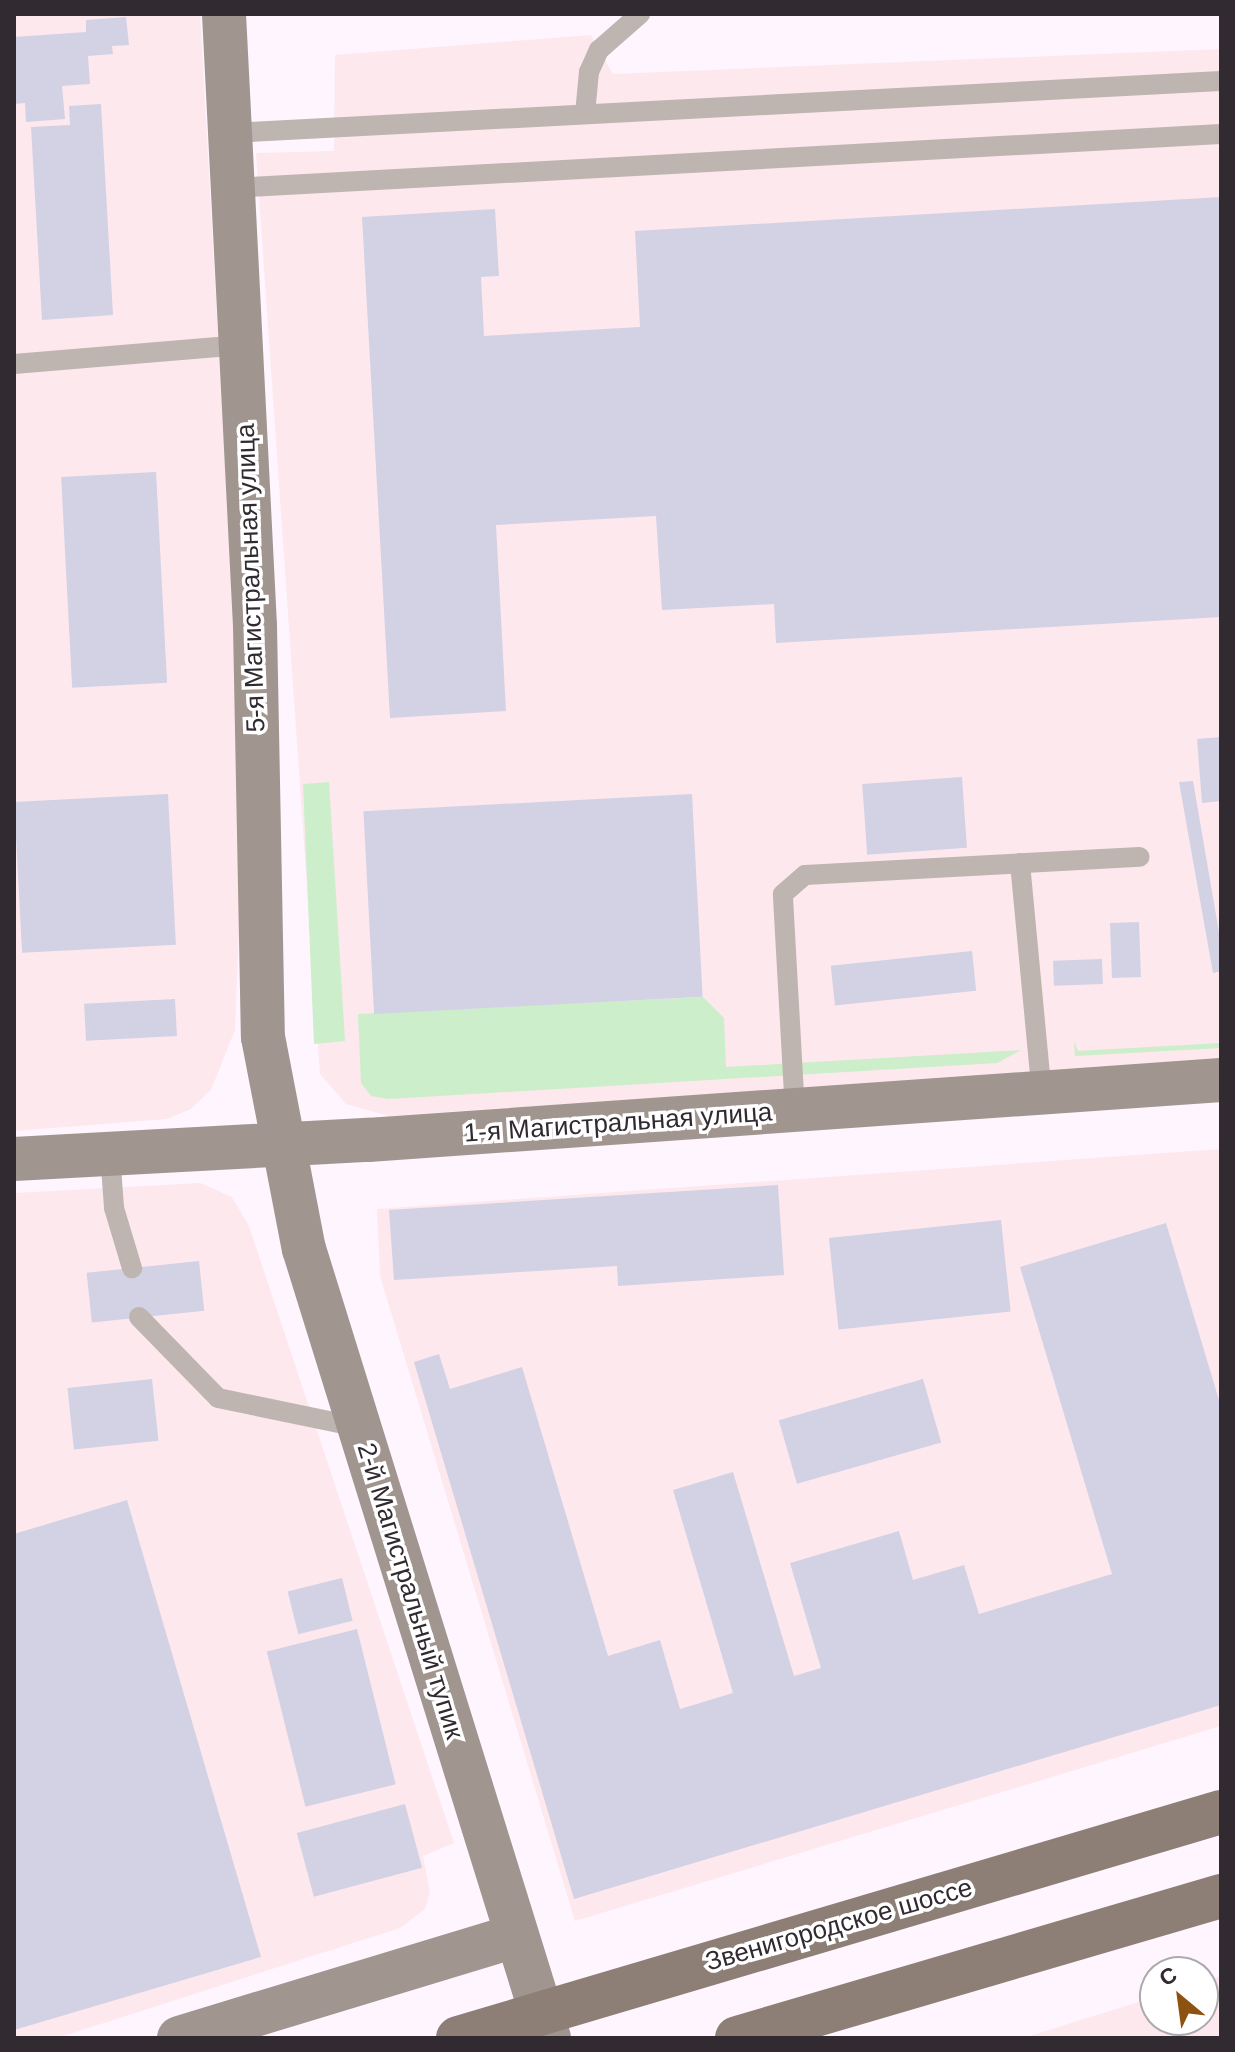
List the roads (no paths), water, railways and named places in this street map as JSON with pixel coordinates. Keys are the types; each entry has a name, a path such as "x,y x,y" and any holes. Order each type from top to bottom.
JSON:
{"main road":[{"name":"Звенигородское шоссе","path":"458,2038 1221,1812"},
{"path":"737,2038 1221,1896"}],"street":[{"name":"5-я Магистральная улица","path":"224,14 255,626 258,956 263,1037 281,1141"},
{"name":"1-я Магистральная улица","path":"14,1159 281,1141 368,1140 1042,1095 1221,1080"},
{"name":"2-й Магистральный тупик","path":"281,1141 304,1249 549,2038"},
{"path":"179,2038 515,1936"}],"lane":[{"path":"585,114 589,72 599,50 640,14"},
{"path":"230,133 1221,81"},
{"path":"233,188 1221,134"},
{"path":"14,364 241,345"},
{"path":"795,1112 783,894 805,875 1140,857"},
{"path":"1020,863 1042,1095"},
{"path":"110,1153 114,1208 132,1268"},
{"path":"139,1317 218,1398 360,1427"}]}
